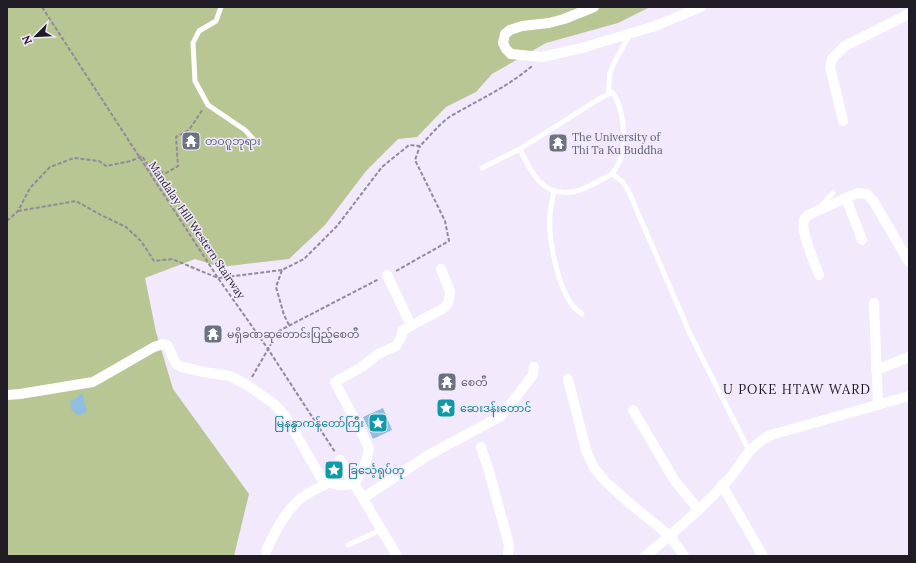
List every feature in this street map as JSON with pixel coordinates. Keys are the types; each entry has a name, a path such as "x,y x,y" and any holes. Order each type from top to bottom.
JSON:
{"street":[{"path":"594,7 564,19 549,23 522,26 506,32 503,37 506,48 511,54 542,57 582,48 655,26 701,7"},
{"path":"843,121 830,67 832,59 845,46 909,14"},
{"path":"819,275 803,228 804,220 808,215 857,193 867,194 874,202 909,262"},
{"path":"846,198 862,240"},
{"path":"7,395 93,382 154,347 163,344 168,346 176,364 182,367 209,373 230,376 247,385 274,404 286,417 321,478 328,483 348,485 355,483 363,469 369,449 335,382 362,367 372,357 396,346 402,336 402,331 446,306 449,300 450,291 441,269"},
{"path":"387,275 411,326"},
{"path":"874,304 878,405"},
{"path":"876,370 909,357"},
{"path":"363,498 427,456 501,416 533,375 534,367"},
{"path":"568,379 586,450 594,468 606,482 628,502 670,536 684,556"},
{"path":"645,556 670,536 728,480 749,450 760,441 771,435 909,396"},
{"path":"633,410 675,481 698,509"},
{"path":"481,447 509,545 508,556"},
{"path":"340,460 397,556"},
{"path":"266,551 277,527 286,515 301,499 328,483"},
{"path":"722,485 763,556"}],"lane":[{"path":"222,7 216,21 199,31 193,43 195,81 208,103 245,130 254,140"},
{"path":"608,94 610,73 630,33"},
{"path":"482,168 520,149 608,94 612,92 617,100 623,126 624,151 620,162 612,174 577,191 554,191 536,179 529,169 520,149"},
{"path":"612,174 622,181 629,192 691,336 749,450"},
{"path":"554,191 550,215 550,231 555,261 566,294 573,306 582,314"},
{"path":"814,212 833,193"},
{"path":"348,545 381,530"}],"path":[{"name":"Mandalay Hill Western Stairway","path":"42,7 218,278 268,349 340,460"},
{"path":"247,385 268,349 273,334 352,294 449,241 445,221 415,160 420,146 450,117 517,79 542,57"},
{"path":"7,221 18,211 30,188 50,167 74,158 98,160 106,166 131,161 142,156 151,170 166,173 178,166 176,137 189,130 198,115 208,103"},
{"path":"18,211 76,201 126,227 141,241 154,260 172,259 218,278 282,270 304,259 337,226 382,167 409,145 420,146"},
{"path":"282,270 276,287 284,315 289,325"}],"green space":[{"path":"7,7 650,7 618,23 546,43 492,74 476,92 446,107 417,137 398,139 366,171 325,225 289,259 220,267 195,259 145,278 156,332 173,389 249,494 234,556 7,556"}],"water":[{"path":"82,393 87,411 78,416 71,409 70,399 73,401"},
{"name":"မြနန္ဒာကန်တော်ကြီး","path":"383,408 392,430 373,439 363,417"}],"place":[{"name":"တဝဂူဘုရား","path":"191,141"},
{"name":"The University of Thi Ta Ku Buddha","path":"558,143"},
{"name":"မရှိခဏဆုတောင်းပြည့်စေတီ","path":"213,334"},
{"name":"စေတီ","path":"447,382"},
{"name":"ဆေးဒန်းတောင်","path":"446,408"},
{"name":"မြနန္ဒာကန်တော်ကြီး","path":"378,423"},
{"name":"ခြင်္သေ့ရုပ်တု","path":"334,470"}],"district":[{"name":"U POKE HTAW WARD","path":"797,389"}]}
